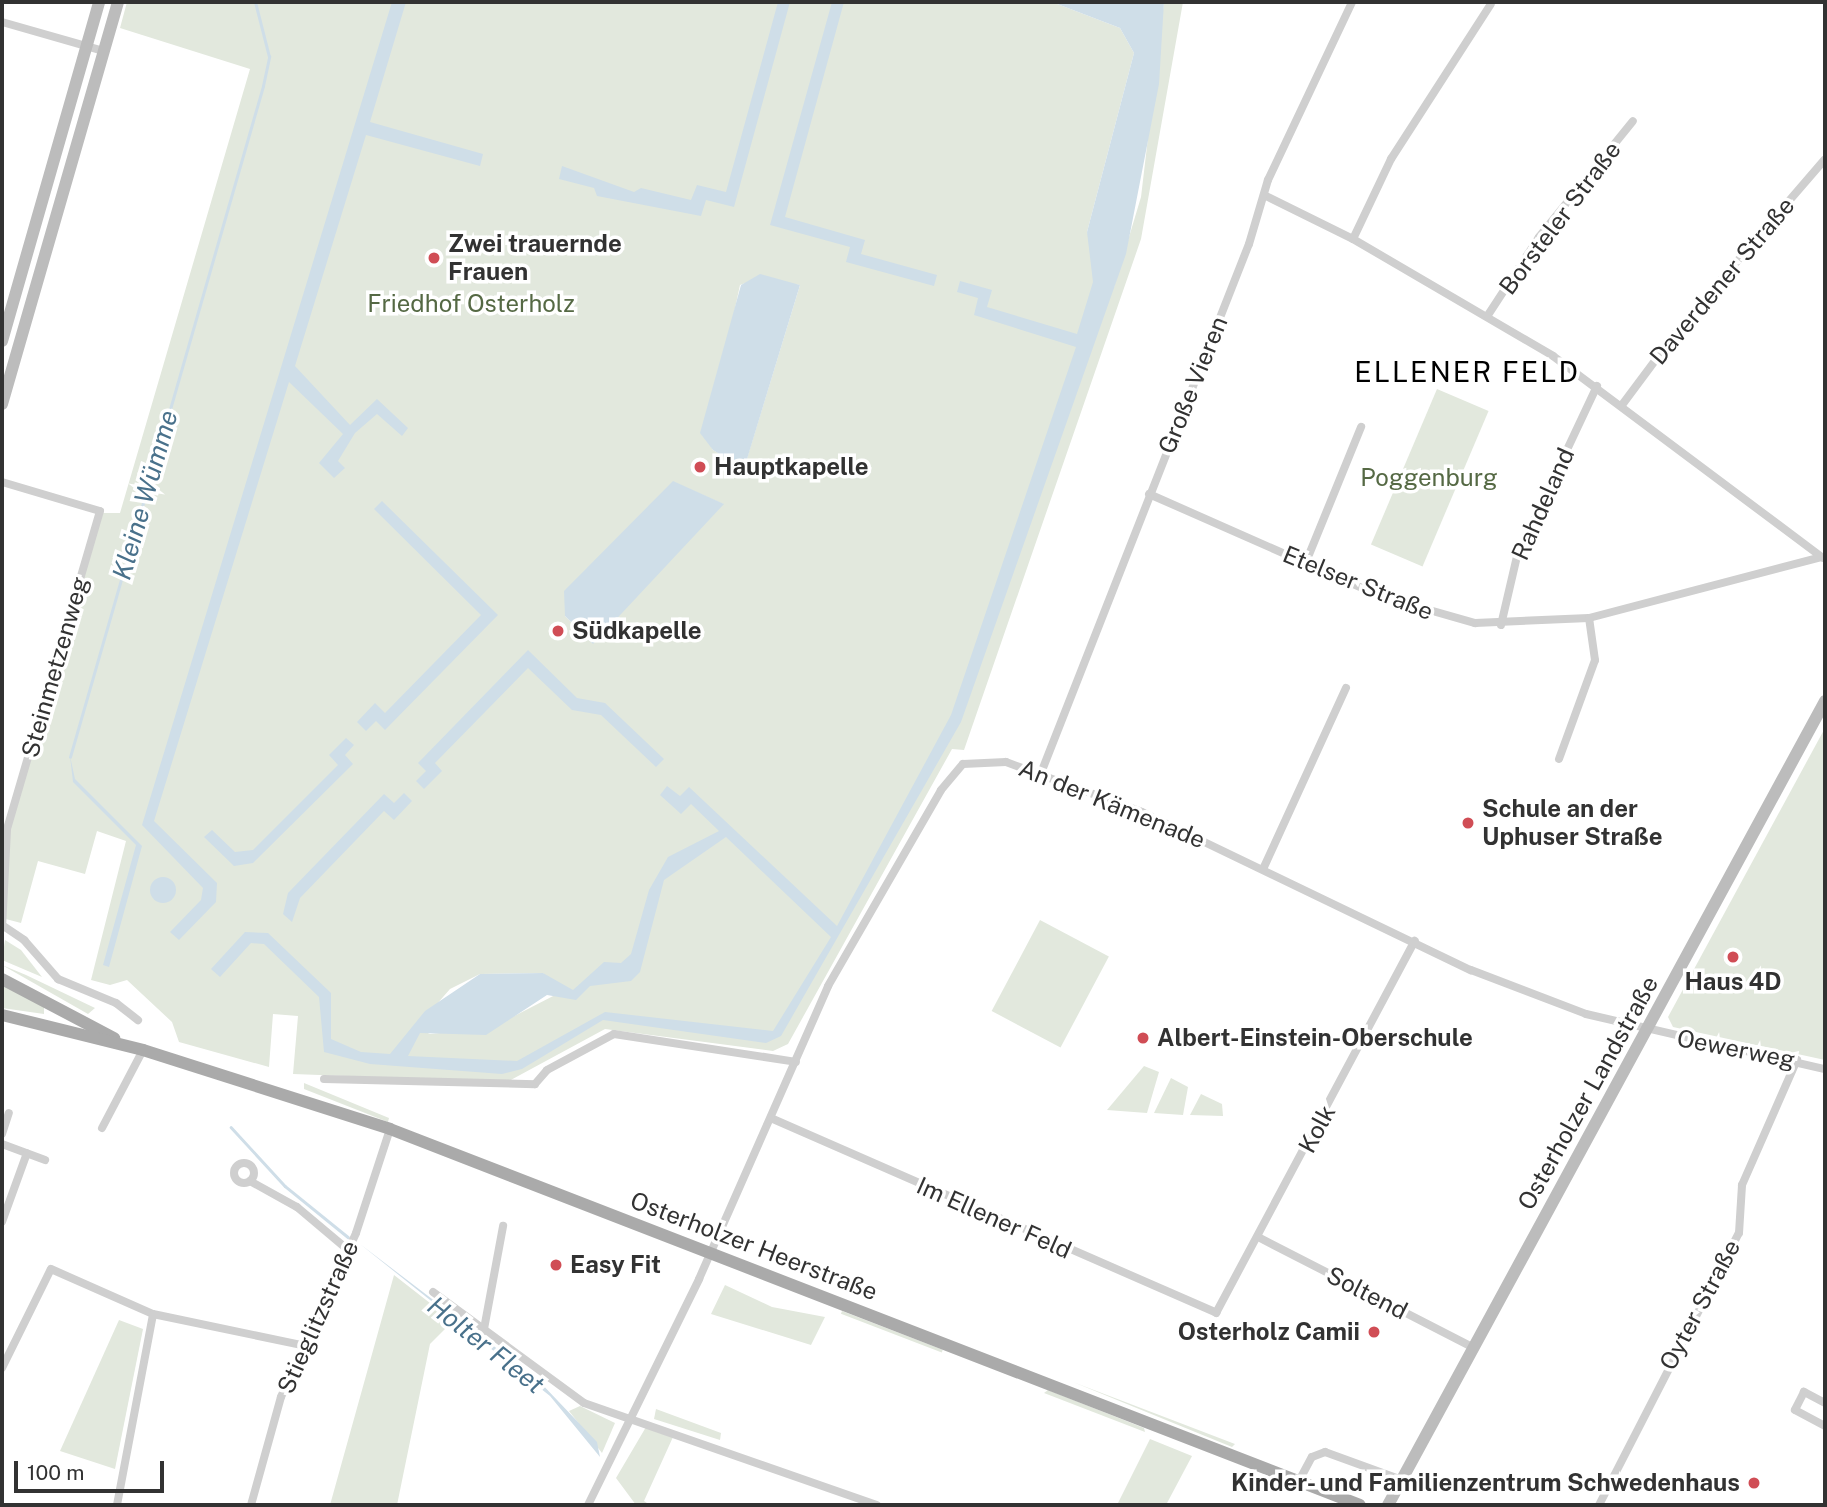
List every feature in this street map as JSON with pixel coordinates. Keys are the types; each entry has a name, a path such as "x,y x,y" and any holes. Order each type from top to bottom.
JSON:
{"main road":[{"path":"2,341 99,2"},
{"path":"2,404 118,2"},
{"name":"Osterholzer Landstraße","path":"1388,1505 1825,701"},
{"name":"Osterholzer Heerstraße","path":"2,979 52,1003 126,1046"},
{"path":"40,1024 52,1003"},
{"name":"Osterholzer Heerstraße","path":"2,1015 143,1050 390,1129 711,1251 1360,1505"}],"street":[{"name":"Große Vieren","path":"1041,773 1305,90 1352,2"},
{"path":"1353,239 1391,159 1491,4"},
{"path":"2,22 104,51"},
{"name":"Borsteler Straße","path":"1488,315 1539,237 1633,121"},
{"name":"Daverdener Straße","path":"1622,405 1678,330 1825,159"},
{"path":"1264,195 1353,239 1488,315 1597,386 1823,558"},
{"name":"Rahdeland","path":"1501,625 1517,556 1597,386"},
{"path":"1306,562 1361,427"},
{"name":"Steinmetzenweg","path":"2,482 100,511 7,830 2,926 24,940 58,979 116,1003 138,1020"},
{"name":"Etelser Straße","path":"1149,494 1414,609 1501,625 1589,618 1823,558"},
{"path":"1559,758 1595,660 1589,618"},
{"path":"1264,867 1346,688"},
{"name":"An der Kämenade","path":"587,1505 632,1417 774,1119 828,986 941,790 963,764 982,761 1041,773 1264,867 1535,996 1645,1032"},
{"name":"Kolk","path":"1216,1313 1260,1238 1415,941"},
{"name":"Oewerweg","path":"1645,1032 1797,1060 1825,1069"},
{"path":"324,1079 524,1085 614,1034 796,1062"},
{"path":"102,1128 143,1050"},
{"name":"Oyter Straße","path":"1599,1505 1739,1233 1742,1185 1797,1060"},
{"path":"2,1134 9,1113"},
{"name":"Im Ellener Feld","path":"774,1119 1216,1313"},
{"name":"Stieglitzstraße","path":"251,1505 301,1345 348,1250 390,1129"},
{"path":"2,1144 45,1160"},
{"path":"2,1222 27,1153"},
{"path":"250,1181 297,1207 348,1250"},
{"path":"484,1329 503,1226"},
{"name":"Soltend","path":"1260,1238 1474,1348"},
{"path":"2,1368 51,1269 153,1314 301,1345"},
{"path":"433,1292 584,1403 632,1417 877,1505"},
{"path":"117,1505 153,1314"},
{"path":"1825,1403 1804,1392 1795,1410 1825,1426"},
{"path":"1299,1481 1312,1457 1325,1452 1402,1480"}],"green space":[{"name":"Friedhof Osterholz","path":"127,2 1052,2 1120,28 1134,53 1087,232 1114,287 1141,197 1164,2 1183,2 1141,239 964,750 952,749 788,1044 773,1051 605,1029 507,1082 293,1074 298,1016 273,1014 269,1067 179,1042 172,1022 127,980 110,985 91,980 126,841 97,831 85,874 38,861 21,923 2,918 3,831 103,513 120,513 250,69 120,28","holes":["756,279 800,285 744,468 713,450 707,439 740,285","680,485 723,504 592,643 565,616 567,599","543,973 557,994 491,1028 430,1034 416,1028 450,989 480,974"]},
{"name":"Poggenburg","path":"1437,389 1489,411 1423,566 1371,545"},
{"path":"1825,728 1825,1060 1673,1027 1668,1017"},
{"path":"1040,920 1109,957 1061,1048 992,1011"},
{"path":"5,940 21,950 42,977 2,960"},
{"path":"2,965 26,975 95,1008 88,1014"},
{"path":"2,985 44,1005 44,1014 2,1008"},
{"path":"1144,1066 1159,1072 1147,1113 1107,1110"},
{"path":"1171,1078 1188,1087 1183,1115 1154,1113"},
{"path":"304,1083 389,1118 388,1122 304,1089"},
{"path":"1201,1094 1222,1104 1223,1116 1190,1115"},
{"path":"394,1275 453,1321 430,1344 397,1505 330,1505"},
{"path":"725,1285 772,1307 825,1317 811,1345 711,1314"},
{"path":"842,1311 943,1350 942,1353 841,1314"},
{"path":"119,1320 143,1329 115,1469 60,1451"},
{"path":"1073,1382 1235,1444 1232,1447"},
{"path":"1048,1390 1144,1428 1145,1432 1044,1393"},
{"path":"580,1406 615,1423 602,1453 569,1411"},
{"path":"656,1409 721,1433 720,1440 654,1419"},
{"path":"646,1427 673,1437 644,1501 650,1505 636,1505 616,1478"},
{"path":"1150,1439 1192,1456 1166,1505 1117,1505"}],"shaded area":[{"path":"392,2 406,2 370,122 483,154 480,166 366,135 295,366 350,425 377,399 408,428 402,436 377,414 355,433 338,461 345,468 334,478 319,463 343,434 289,382 154,821 217,883 216,902 179,940 170,932 201,900 203,888 142,825"},
{"path":"778,2 790,2 734,207 706,200 701,216 597,196 594,188 559,179 562,166 634,192 641,188 691,200 697,185 726,192"},
{"path":"832,2 844,2 785,217 865,240 861,254 937,275 934,286 846,262 850,247 770,225"},
{"path":"1052,2 1164,2 1159,84 1126,254 961,722 781,1036 766,1043 603,1020 522,1069 502,1074 370,1064 324,1052 319,997 264,944 251,943 220,977 211,969 245,932 268,933 331,993 331,1039 361,1052 390,1054 425,1011 480,974 543,973 573,990 604,962 621,963 631,954 649,890 668,857 719,831 691,804 681,814 660,795 667,786 680,796 689,787 837,926 951,715 1076,347 974,315 978,298 957,292 960,281 992,290 987,307 1077,334 1093,282 1087,232 1134,53 1120,28","holes":["726,837 831,937 773,1031 605,1012 517,1061 408,1056 420,1033 486,1035 547,995 576,1000 590,986 631,981 640,972 664,880"]},
{"path":"760,274 800,285 744,469 713,450 700,433 741,285"},
{"path":"673,481 724,504 593,644 565,616 564,591"},
{"path":"382,501 498,615 385,730 376,721 366,731 357,722 375,703 385,713 481,615 374,509"},
{"path":"528,650 577,698 605,703 664,759 656,767 601,715 572,710 528,668 435,763 442,771 424,789 416,781 426,771 418,763"},
{"path":"346,738 354,745 345,755 353,764 253,863 234,866 204,837 212,830 235,852 253,850 338,765 329,755"},
{"path":"70,756 75,779 142,846 109,967 103,965 136,845 73,782"},
{"path":"404,793 412,801 394,820 384,811 300,898 292,922 283,914 288,893 384,794 394,803"},
{"path":"163,877 172,881 176,890 172,899 163,903 154,899 150,890 154,881"},
{"path":"360,1244 538,1380 597,1442 600,1457 550,1396"}],"waterway":[{"name":"Kleine Wümme","path":"70,757 263,86 269,57 255,2"},
{"name":"Holter Fleet","path":"231,1127 285,1186 348,1237"}],"place":[{"name":"Zwei trauernde Frauen","path":"434,258"},
{"name":"Hauptkapelle","path":"700,467"},
{"name":"Südkapelle","path":"558,631"},
{"name":"Schule an der Uphuser Straße","path":"1468,823"},
{"name":"Haus 4D","path":"1733,957"},
{"name":"Albert-Einstein-Oberschule","path":"1143,1038"},
{"name":"Easy Fit","path":"556,1265"},
{"name":"Osterholz Camii","path":"1374,1332"},
{"name":"Kinder- und Familienzentrum Schwedenhaus","path":"1754,1483"}],"district":[{"name":"ELLENER FELD","path":"1467,372"}]}
